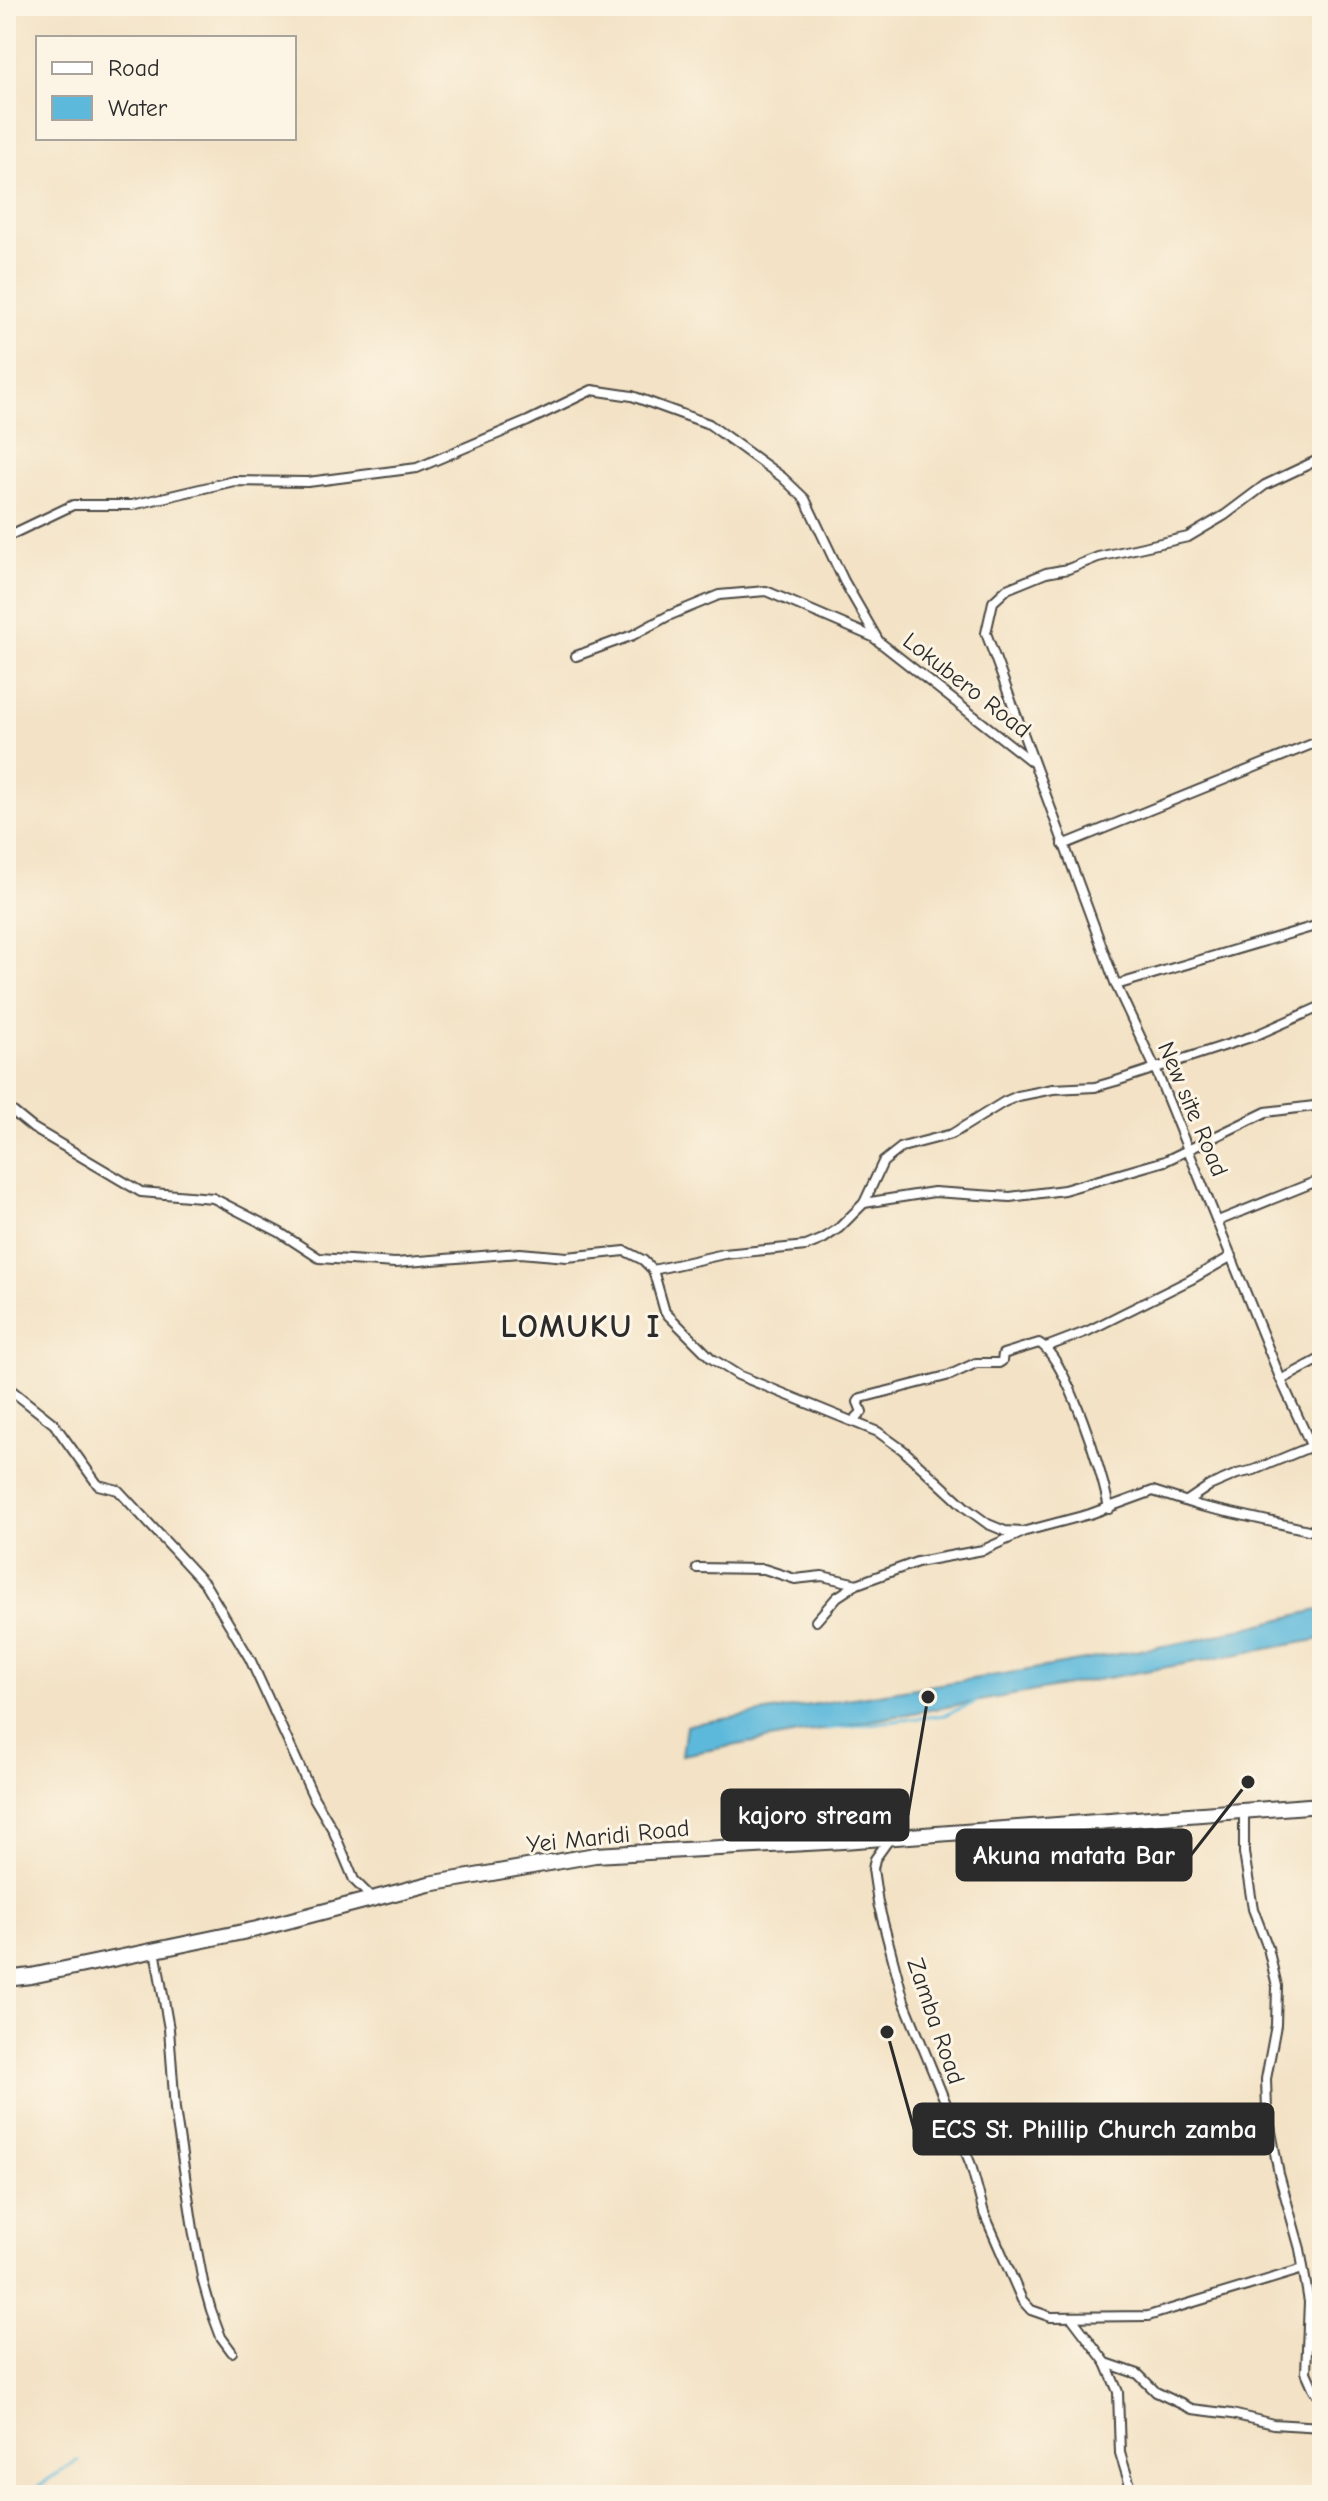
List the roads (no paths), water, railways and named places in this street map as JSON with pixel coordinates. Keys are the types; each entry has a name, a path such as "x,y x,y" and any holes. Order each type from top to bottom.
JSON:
{"main road":[{"name":"Yei Maridi Road","path":"6,1979 257,1929 447,1880 595,1855 1322,1805"}],"street":[{"path":"6,537 73,505 132,505 234,481 308,482 417,468 592,390 632,396 709,424 782,477 805,499 844,581 878,640"},
{"name":"New site Road","path":"1322,458 1265,485 1225,515 1188,537 1098,557 1007,589 993,602 986,633 1116,985 1155,1068 1281,1380 1322,1469"},
{"path":"576,656 633,635 668,616 719,595 766,591 848,624 878,640"},
{"name":"Lokubero Road","path":"878,640 1032,762"},
{"path":"1063,845 1322,740"},
{"path":"1116,985 1322,924"},
{"path":"653,1270 724,1254 806,1246 839,1228 864,1203 883,1162 902,1147 952,1134 1018,1096 1053,1089 1095,1087 1254,1036 1322,1006"},
{"path":"864,1203 934,1192 1010,1197 1036,1195 1143,1169 1266,1112 1322,1105"},
{"path":"7,1112 141,1192 213,1198 279,1232 319,1258 395,1263 520,1253 567,1257 625,1251 653,1270 665,1312 711,1358 738,1375 878,1432 988,1524 1005,1531 1022,1532"},
{"path":"1218,1221 1322,1179"},
{"path":"1046,1347 1088,1331 1199,1276 1232,1256"},
{"path":"853,1421 862,1412 858,1402 861,1398 940,1378 976,1363 999,1363 1003,1354 1039,1343 1046,1347 1077,1407 1102,1475 1109,1509"},
{"path":"1281,1380 1322,1358"},
{"path":"6,1386 54,1424 98,1485 118,1490 205,1584 250,1659 354,1880 372,1898"},
{"path":"1187,1501 1209,1486 1322,1442"},
{"path":"816,1621 837,1597 857,1584 917,1562 983,1550 1022,1532 1109,1509 1153,1491 1322,1533"},
{"path":"697,1568 764,1569 795,1579 822,1576 857,1584"},
{"path":"1244,1811 1244,1853 1253,1909 1268,1948 1277,1986 1276,2025 1266,2079 1267,2110 1309,2302 1306,2372 1309,2382 1322,2397"},
{"name":"Zamba Road","path":"891,1837 875,1859 873,1869 904,2001 971,2165 984,2213 1022,2300 1040,2315 1072,2318 1148,2316 1303,2269"},
{"path":"155,1950 169,2029 175,2109 195,2241 211,2310 221,2337 232,2352"},
{"path":"1072,2318 1106,2363 1118,2392 1120,2453 1133,2495"},
{"path":"1106,2363 1138,2374 1156,2392 1192,2409 1273,2424 1322,2427"}],"water":[{"path":"1322,1609 1322,1638 1316,1640 682,1755 686,1725 1197,1640"}],"waterway":[{"path":"827,1729 945,1715 976,1702"},
{"path":"16,2495 34,2489 78,2460"}],"place":[{"name":"kajoro stream","path":"928,1697"},
{"name":"Akuna matata Bar","path":"1248,1782"},
{"name":"ECS St. Phillip Church zamba","path":"887,2032"}],"district":[{"name":"LOMUKU I","path":"581,1326"}]}
